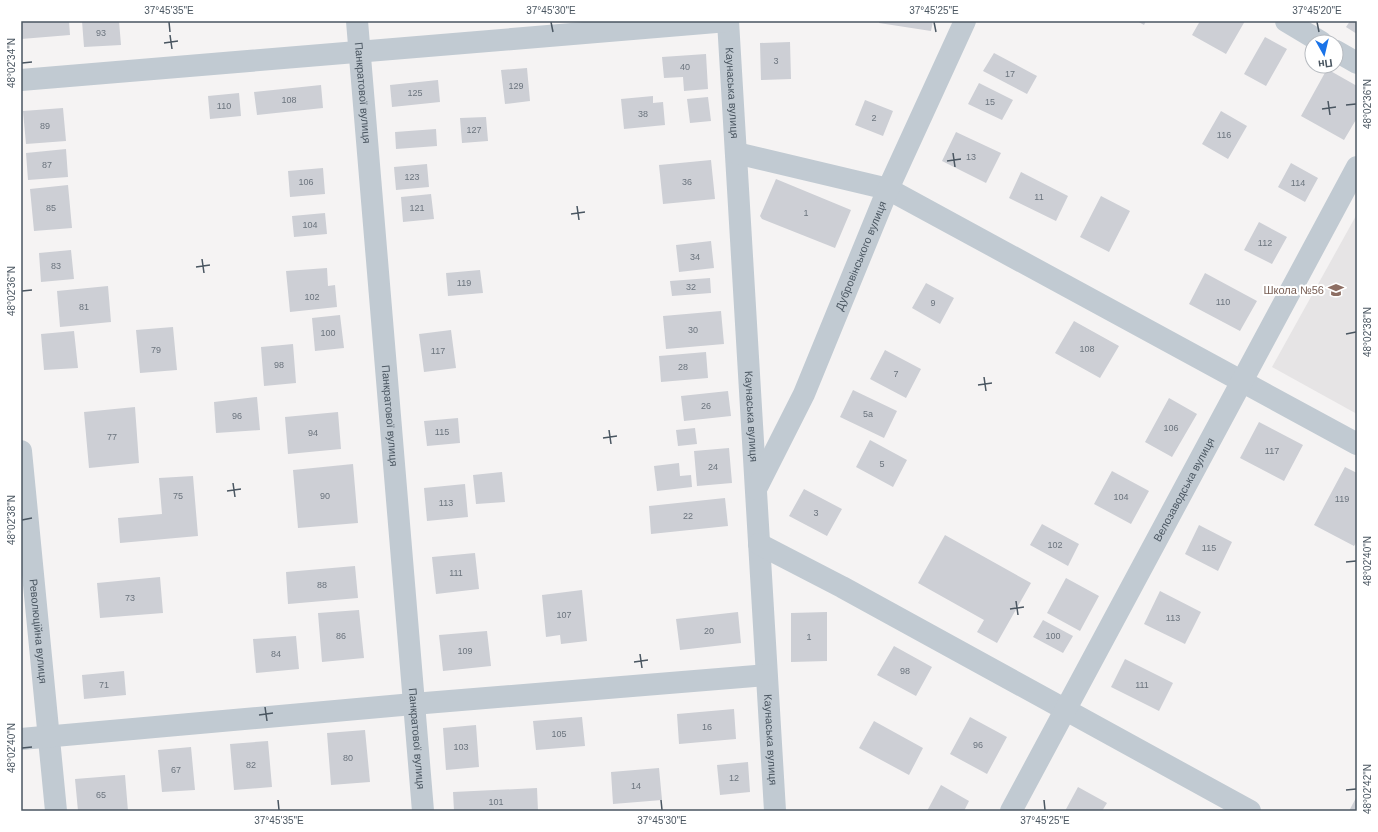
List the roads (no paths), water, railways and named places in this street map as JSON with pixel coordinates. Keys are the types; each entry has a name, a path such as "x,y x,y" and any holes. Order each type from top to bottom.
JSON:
{"street":[{"name":"Панкратової вулиця","path":"357,21 423,811"},
{"path":"21,80 728,21"},
{"name":"Каунаська вулиця","path":"728,21 774,811"},
{"name":"Дубровінського вулиця","path":"756,490 804,394 888,189 965,21"},
{"path":"1286,21 1308,34"},
{"path":"1344,56 1357,63"},
{"path":"736,153 888,189 1357,444"},
{"name":"Велозаводська вулиця","path":"1011,811 1357,167"},
{"name":"Революційна вулиця","path":"21,451 56,811"},
{"path":"759,544 842,587 1250,811"},
{"path":"21,739 766,674"}],"place":[{"name":"Школа №56","path":"1336,290"}]}
